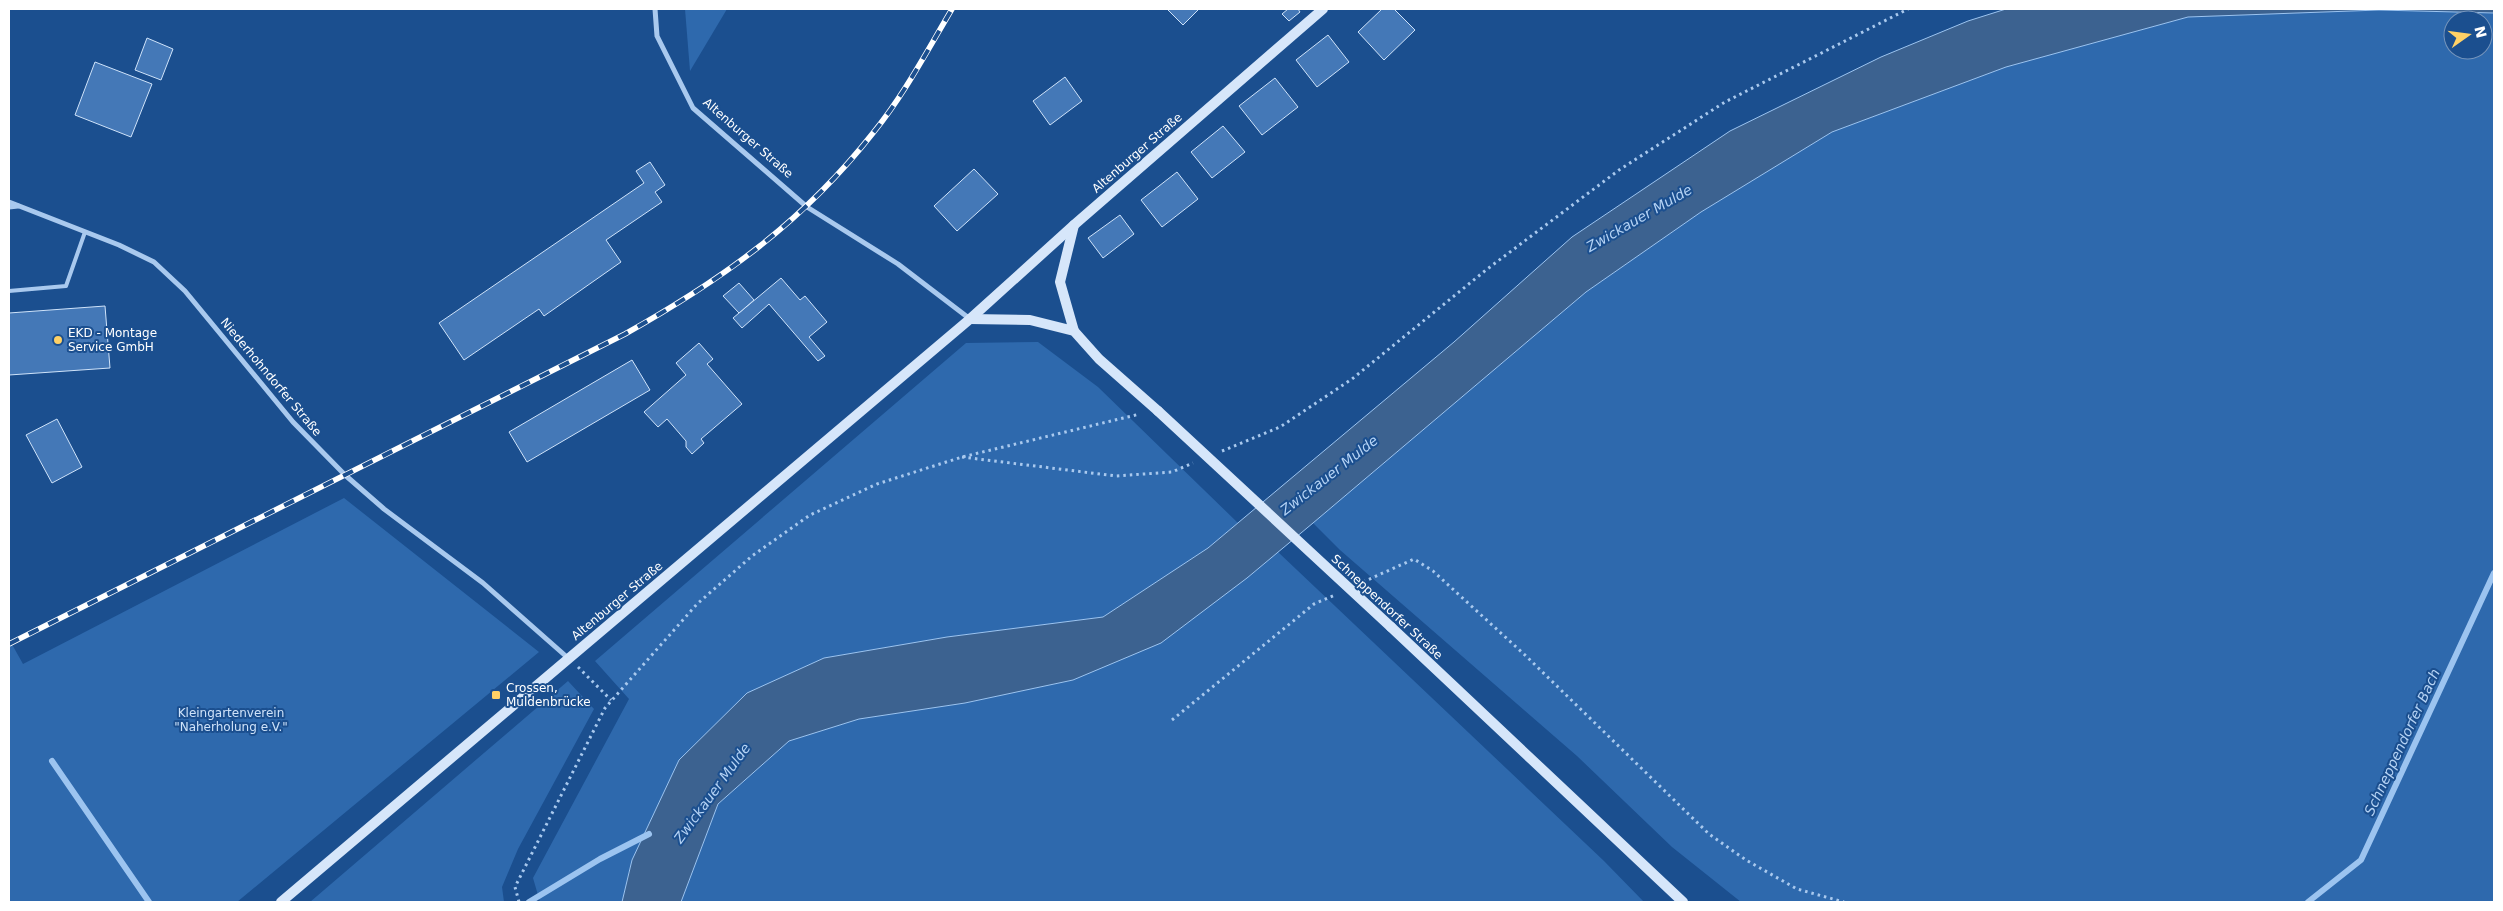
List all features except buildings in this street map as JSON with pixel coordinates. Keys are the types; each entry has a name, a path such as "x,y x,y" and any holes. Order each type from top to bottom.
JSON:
{"street":[{"name":"Altenburger Straße","path":"654,9 657,36 693,108 807,207 898,264 970,319"},
{"name":"Altenburger Straße","path":"281,902 970,319 1074,224 1323,9"},
{"name":"Niederhohndorfer Straße","path":"9,202 154,262 186,290 293,422 345,475 384,509 483,583 568,658"},
{"path":"9,207 19,206"},
{"name":"Schneppendorfer Straße","path":"1074,224 1060,282 1074,331 1098,359 1158,411 1391,627 1683,902"},
{"path":"970,319 1030,320 1074,331"}],"lane":[{"path":"9,291 66,286 85,232"}],"path":[{"path":"1217,453 1280,427 1352,379 1486,270 1618,170 1725,102 1908,9"},
{"path":"519,902 515,887 605,708 697,604 752,556 810,516 877,484 962,457 1158,411"},
{"path":"962,457 1116,476 1172,472 1199,461"},
{"path":"1356,586 1414,559 1433,571 1526,656 1709,834 1746,860 1797,889 1844,902"},
{"path":"1172,720 1314,604 1339,593"},
{"path":"568,658 611,700"}],"green space":[{"path":"685,9 727,9 690,71"},
{"path":"2379,10 2443,12 2443,60 2493,60 2494,13 2494,902 1741,902 1672,847 1577,756 1340,550 1313,523 1586,292 1701,212 1832,132 2006,67 2188,17"},
{"path":"1038,342 1098,387 1238,523 1208,548 1103,617 947,637 824,658 748,693 632,860 622,902 540,902 533,878 629,699 595,661 966,343"},
{"name":"Kleingartenverein \"Naherholung e.V.\"","path":"344,498 539,652 237,902 9,902 9,639 23,664"},
{"path":"1278,552 1604,861 1644,902 681,902 718,804 789,741 859,719 965,703 1073,680 1247,578"},
{"path":"568,681 594,709 518,849 502,887 504,902 310,902"}],"water":[{"name":"Zwickauer Mulde","path":"2006,9 2494,9 2494,13 2493,10 2443,10 2443,12 2379,10 2188,17 2006,67 1832,132 1701,212 1586,292 1247,578 1161,643 1073,680 965,703 859,719 789,741 718,804 681,902 622,902 632,860 679,760 747,693 824,658 947,637 1103,617 1208,548 1454,342 1572,237 1730,131 1881,57 1968,21"}],"waterway":[{"name":"Schneppendorfer Bach","path":"2308,902 2361,860 2494,573"},
{"path":"52,761 149,902"},
{"path":"529,902 600,859 649,834"}],"railway":[{"path":"9,644 625,334 728,270 790,221 846,165 895,104 952,9"}],"place":[{"name":"EKD - Montage Service GmbH","path":"58,340"},
{"name":"Crossen, Muldenbrücke","path":"496,695"}]}
